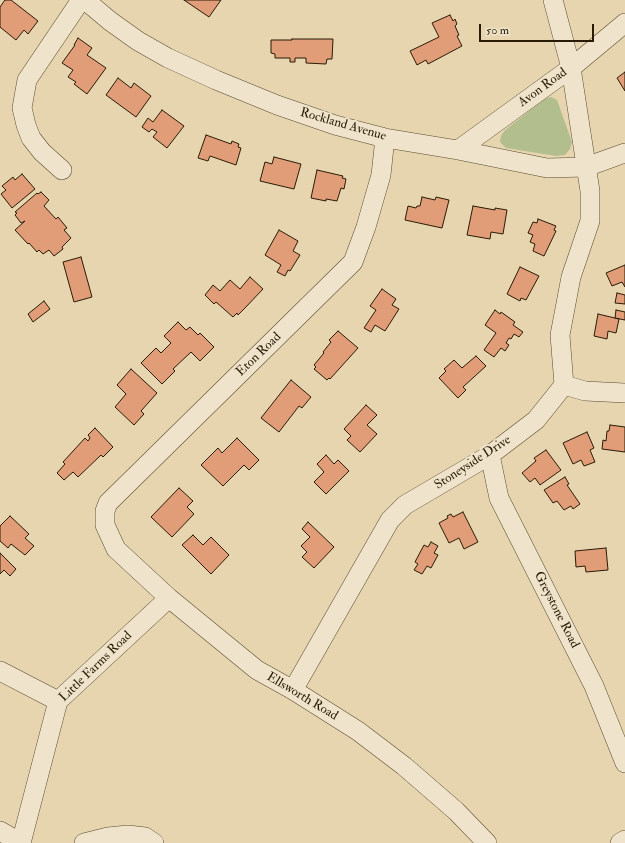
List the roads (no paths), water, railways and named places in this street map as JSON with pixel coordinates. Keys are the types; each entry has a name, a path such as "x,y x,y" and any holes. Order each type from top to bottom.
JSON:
{"street":[{"path":"62,170 42,152 31,138 22,108 27,80 81,0"},
{"name":"Rockland Avenue","path":"85,0 138,41 168,58 216,80 291,110 335,125 385,138 458,150 547,168 586,167 625,153"},
{"path":"554,0 571,68 590,191 590,221 571,277 560,335 564,385 585,391 625,393"},
{"name":"Avon Road","path":"458,150 571,68 625,23"},
{"name":"Eton Road","path":"116,550 105,525 105,511 108,503 353,262 366,227 381,175 385,138"},
{"name":"Stoneyside Drive","path":"293,690 390,520 405,505 490,455 536,420 564,385"},
{"name":"Greystone Road","path":"490,455 500,498 594,686 625,763"},
{"name":"Ellsworth Road","path":"116,550 169,598 257,670 293,690 358,731 399,762 456,811 487,843"},
{"name":"Little Farms Road","path":"21,843 58,701 169,598"},
{"path":"0,672 58,701"},
{"path":"0,831 21,843"},
{"path":"84,843 108,837 128,835 145,837 154,843"},
{"path":"620,843 625,840"}]}
